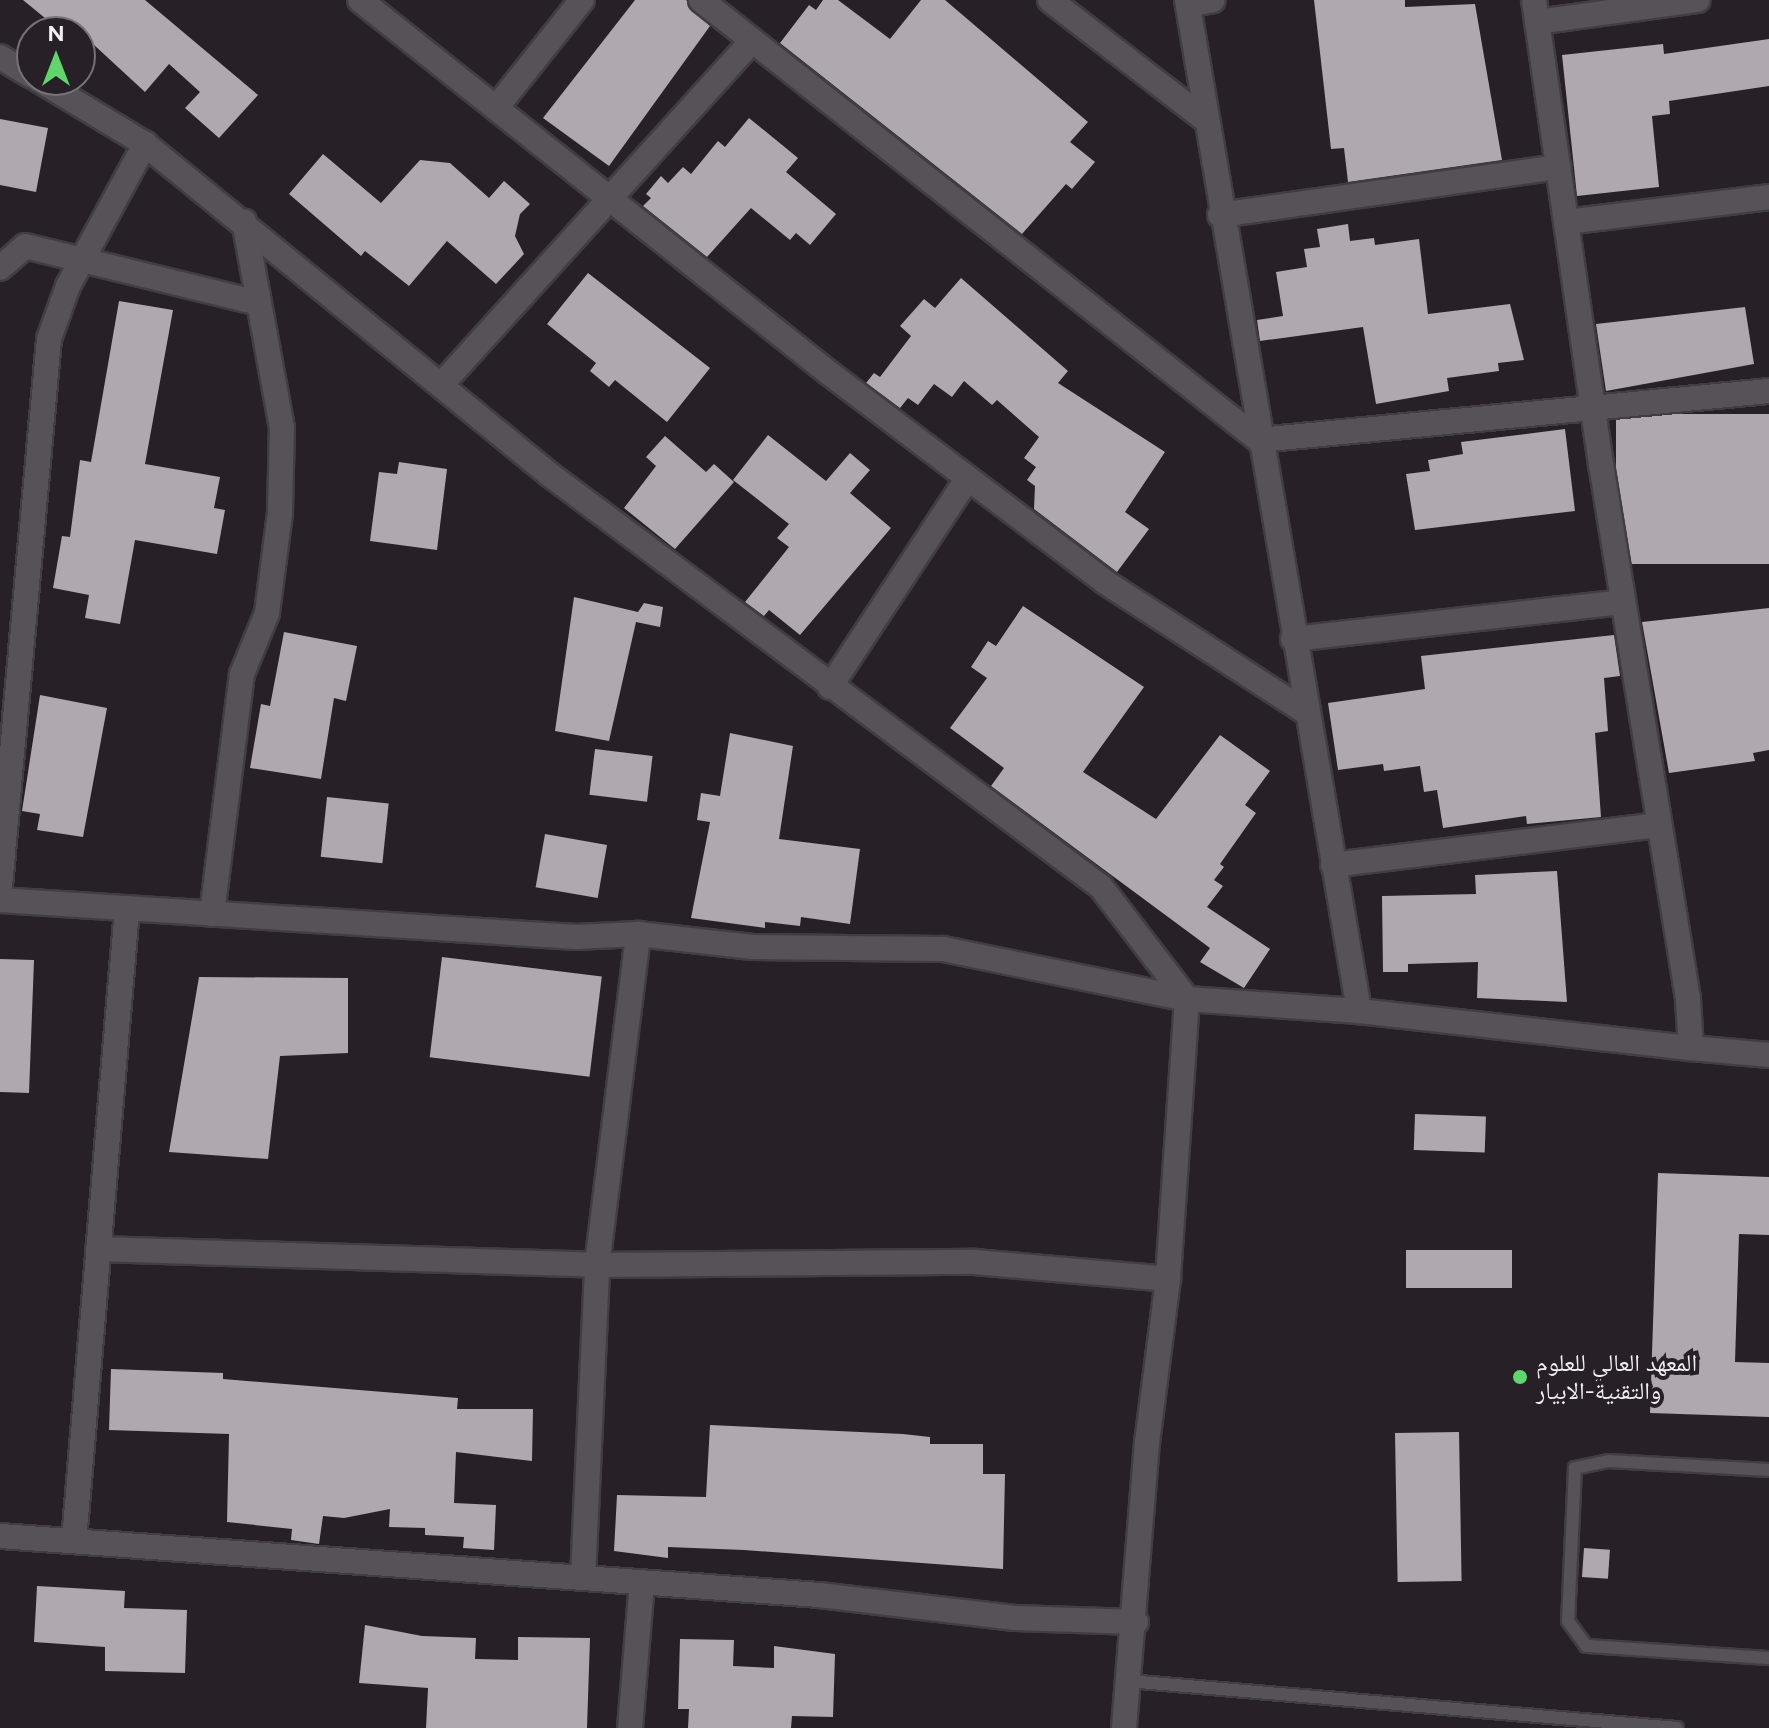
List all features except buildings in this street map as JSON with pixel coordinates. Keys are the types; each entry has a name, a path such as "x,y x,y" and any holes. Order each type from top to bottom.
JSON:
{"street":[{"path":"360,0 612,200 1105,582 1306,712"},
{"path":"496,108 582,0"},
{"path":"701,0 1259,440 1769,391"},
{"path":"1050,0 1203,118"},
{"path":"1213,0 1187,2 1203,118 1359,1011"},
{"path":"1691,1048 1688,999 1623,602 1535,11 1698,0"},
{"path":"442,384 612,200 751,42"},
{"path":"66,96 145,144 244,221 549,474 1101,887 1187,999 1168,1279 1147,1442 1136,1622 1124,1728"},
{"path":"0,886 40,405 49,339 84,257 145,144"},
{"path":"1220,215 1559,167"},
{"path":"1566,222 1769,197"},
{"path":"212,914 242,674 267,613 280,513 282,428 244,221"},
{"path":"0,268 25,246 84,257 259,303"},
{"path":"830,687 968,478"},
{"path":"1293,639 1623,602"},
{"path":"1333,865 1658,825"},
{"path":"0,900 576,937 638,934 752,947 943,949 1187,999 1359,1011 1769,1055"},
{"path":"74,1541 127,908"},
{"path":"583,1578 597,1265 638,934"},
{"path":"98,1249 597,1265 975,1262 1168,1279"},
{"path":"0,1536 943,1606 1015,1618 1136,1622"},
{"path":"630,1728 642,1582"}],"lane":[{"path":"1769,1470 1608,1461 1575,1468 1568,1621 1586,1646 1769,1658"},
{"path":"1128,1681 1677,1728"}],"place":[{"name":"المعهد العالي للعلوم والتقنية-الابيار","path":"1520,1377"}]}
